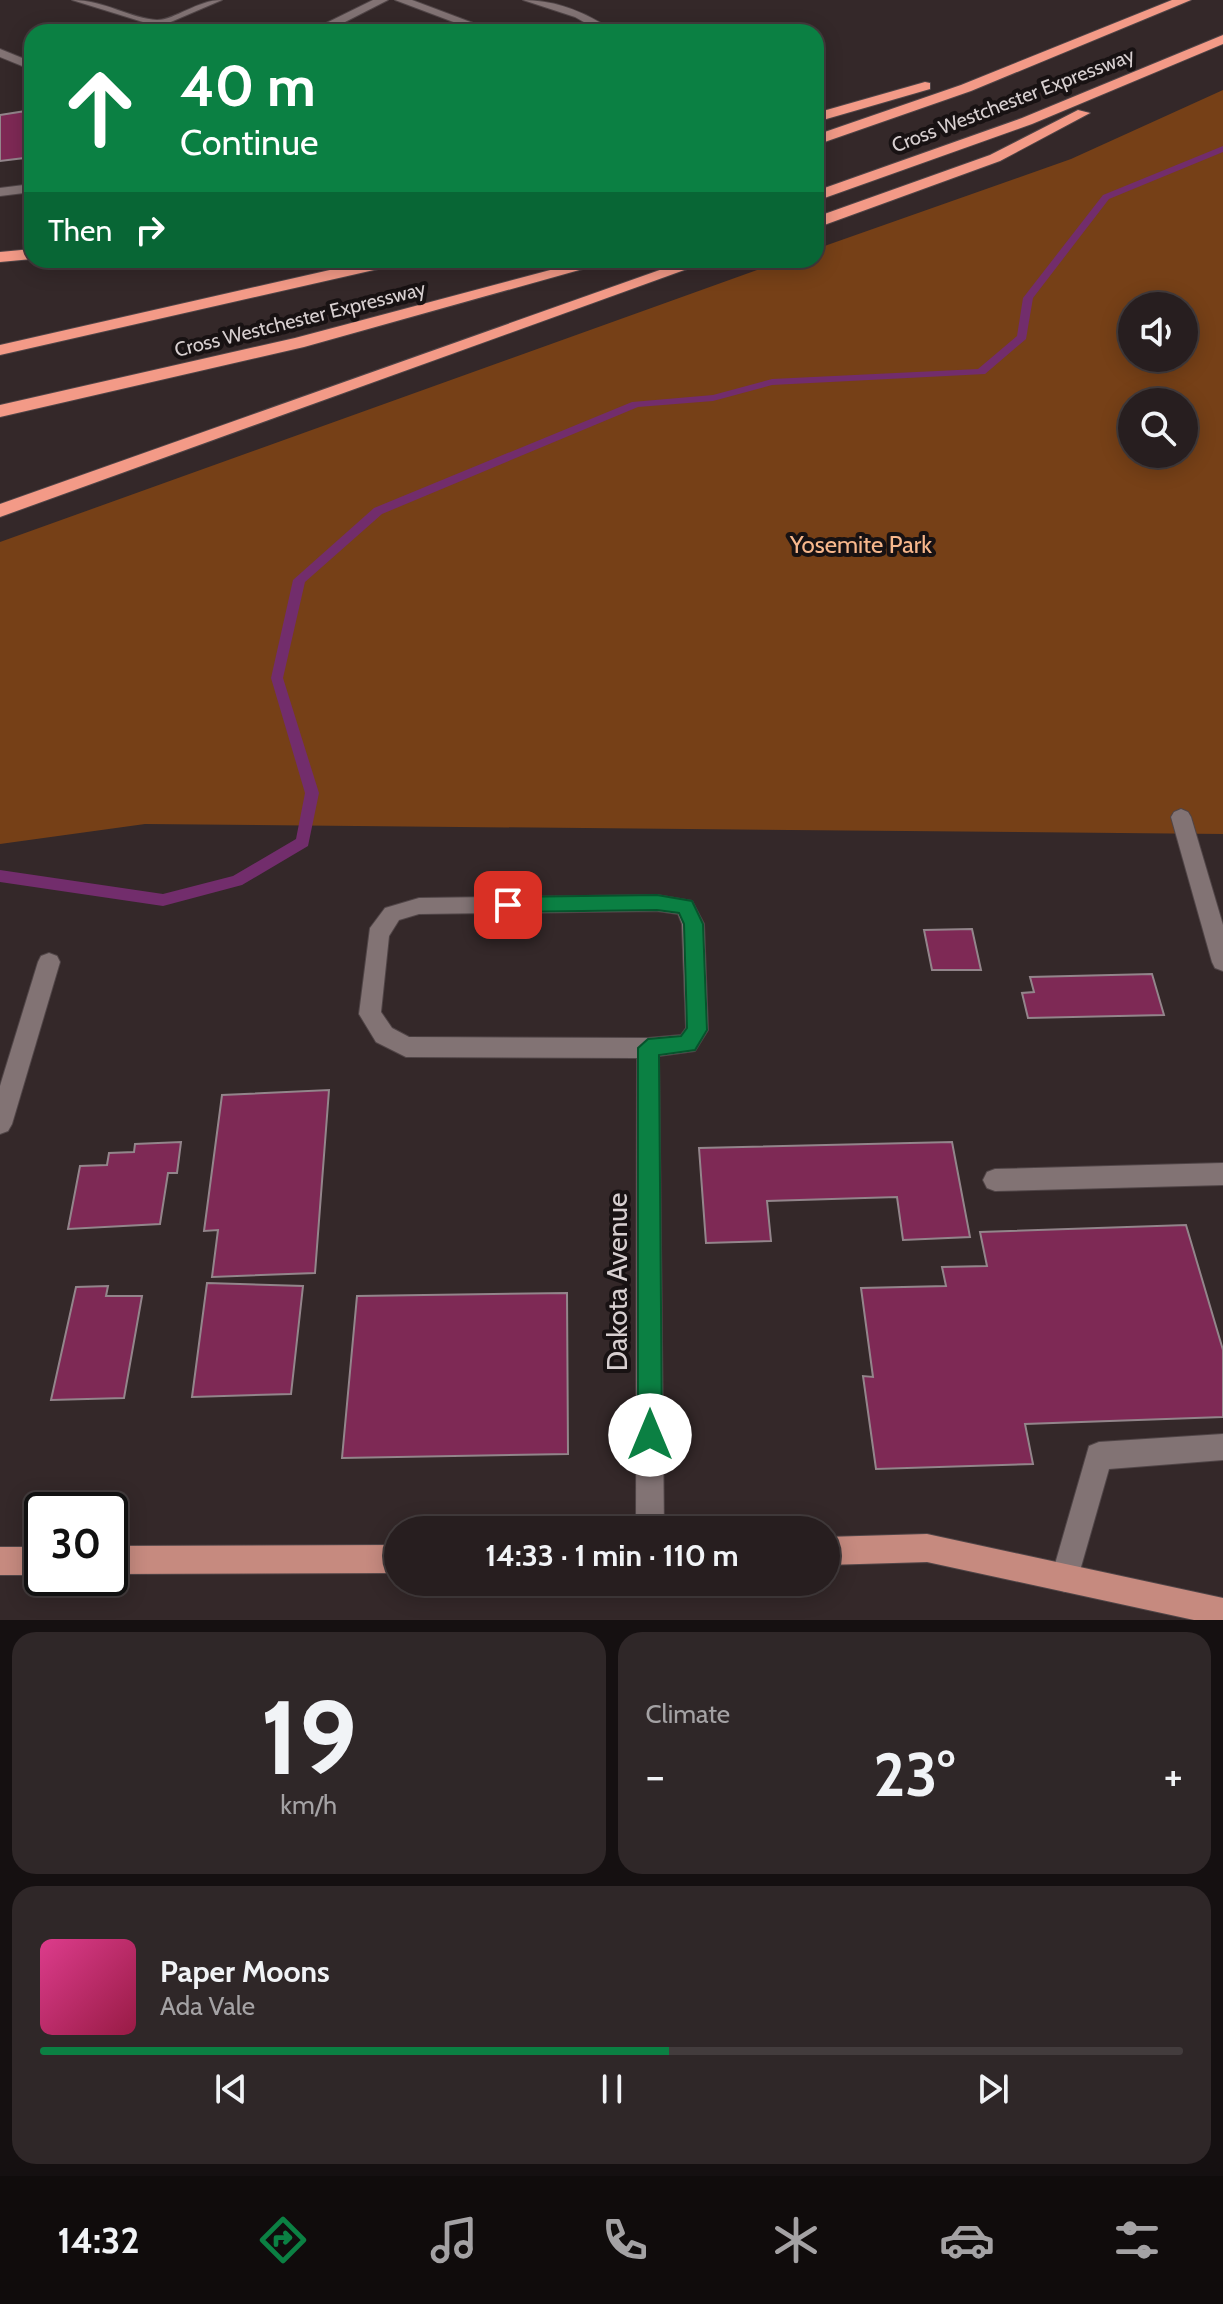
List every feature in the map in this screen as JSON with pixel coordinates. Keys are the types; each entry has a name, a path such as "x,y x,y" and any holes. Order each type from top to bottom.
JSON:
{"highway":[{"name":"Cross Westchester Expressway","path":"824,137 966,88 1184,0"},
{"path":"824,116 1108,33"},
{"name":"Cross Westchester Expressway","path":"824,193 1027,121 1223,39"},
{"path":"824,220 995,158 1173,62"},
{"path":"0,257 24,255"},
{"name":"Cross Westchester Expressway","path":"0,350 361,268"},
{"name":"Cross Westchester Expressway","path":"0,411 311,340 577,268"},
{"path":"0,511 682,268"}],"main road":[{"path":"840,1551 927,1548 1223,1612"},
{"path":"128,1560 384,1559"},
{"path":"0,1561 24,1561"}],"street":[{"path":"78,0 159,24 216,0"},
{"path":"331,24 382,0"},
{"path":"401,0 468,24"},
{"path":"529,0 579,15 595,24"},
{"path":"335,22 340,24"},
{"path":"0,53 24,63"},
{"path":"0,192 24,189"},
{"path":"1181,817 1223,962"},
{"path":"657,903 685,907 693,924 697,1030 687,1044 648,1048 406,1047 384,1035 370,1014 378,934 392,914 419,906 657,903"},
{"path":"1,1116 49,962"},
{"name":"Dakota Avenue","path":"648,1048 650,1516"},
{"path":"995,1180 1223,1174"},
{"path":"1065,1578 1099,1456 1223,1447"}],"green space":[{"name":"Yosemite Park","path":"1223,90 1223,834 145,824 0,844 0,542 763,268 824,268 824,246 1071,159"}],"building":[{"path":"24,111 24,158 0,161 0,115"},
{"path":"972,929 981,970 932,970 924,930"},
{"path":"1152,974 1164,1015 1028,1018 1022,993 1034,992 1030,977"},
{"path":"329,1090 315,1273 212,1277 218,1230 204,1231 222,1095"},
{"path":"181,1142 177,1173 168,1173 160,1224 68,1229 80,1166 107,1165 109,1153 134,1152 135,1144"},
{"path":"952,1142 970,1237 903,1240 897,1197 767,1201 771,1241 706,1243 699,1148"},
{"path":"1186,1225 1223,1350 1223,1417 1025,1424 1033,1464 876,1469 863,1376 873,1377 861,1288 946,1286 942,1267 987,1266 980,1232"},
{"path":"207,1283 303,1286 291,1394 192,1397"},
{"path":"108,1286 106,1296 142,1296 124,1398 51,1400 76,1287"},
{"path":"567,1293 568,1454 342,1458 357,1296"}],"waterway":[{"path":"0,876 163,900 237,881 303,842 312,793 277,678 299,580 378,511 636,404 713,398 772,382 981,372 1022,337 1028,298 1106,197 1223,149"}],"route":[{"path":"508,905 657,903 685,907 693,924 697,1030 687,1044 648,1048 650,1435"}]}
